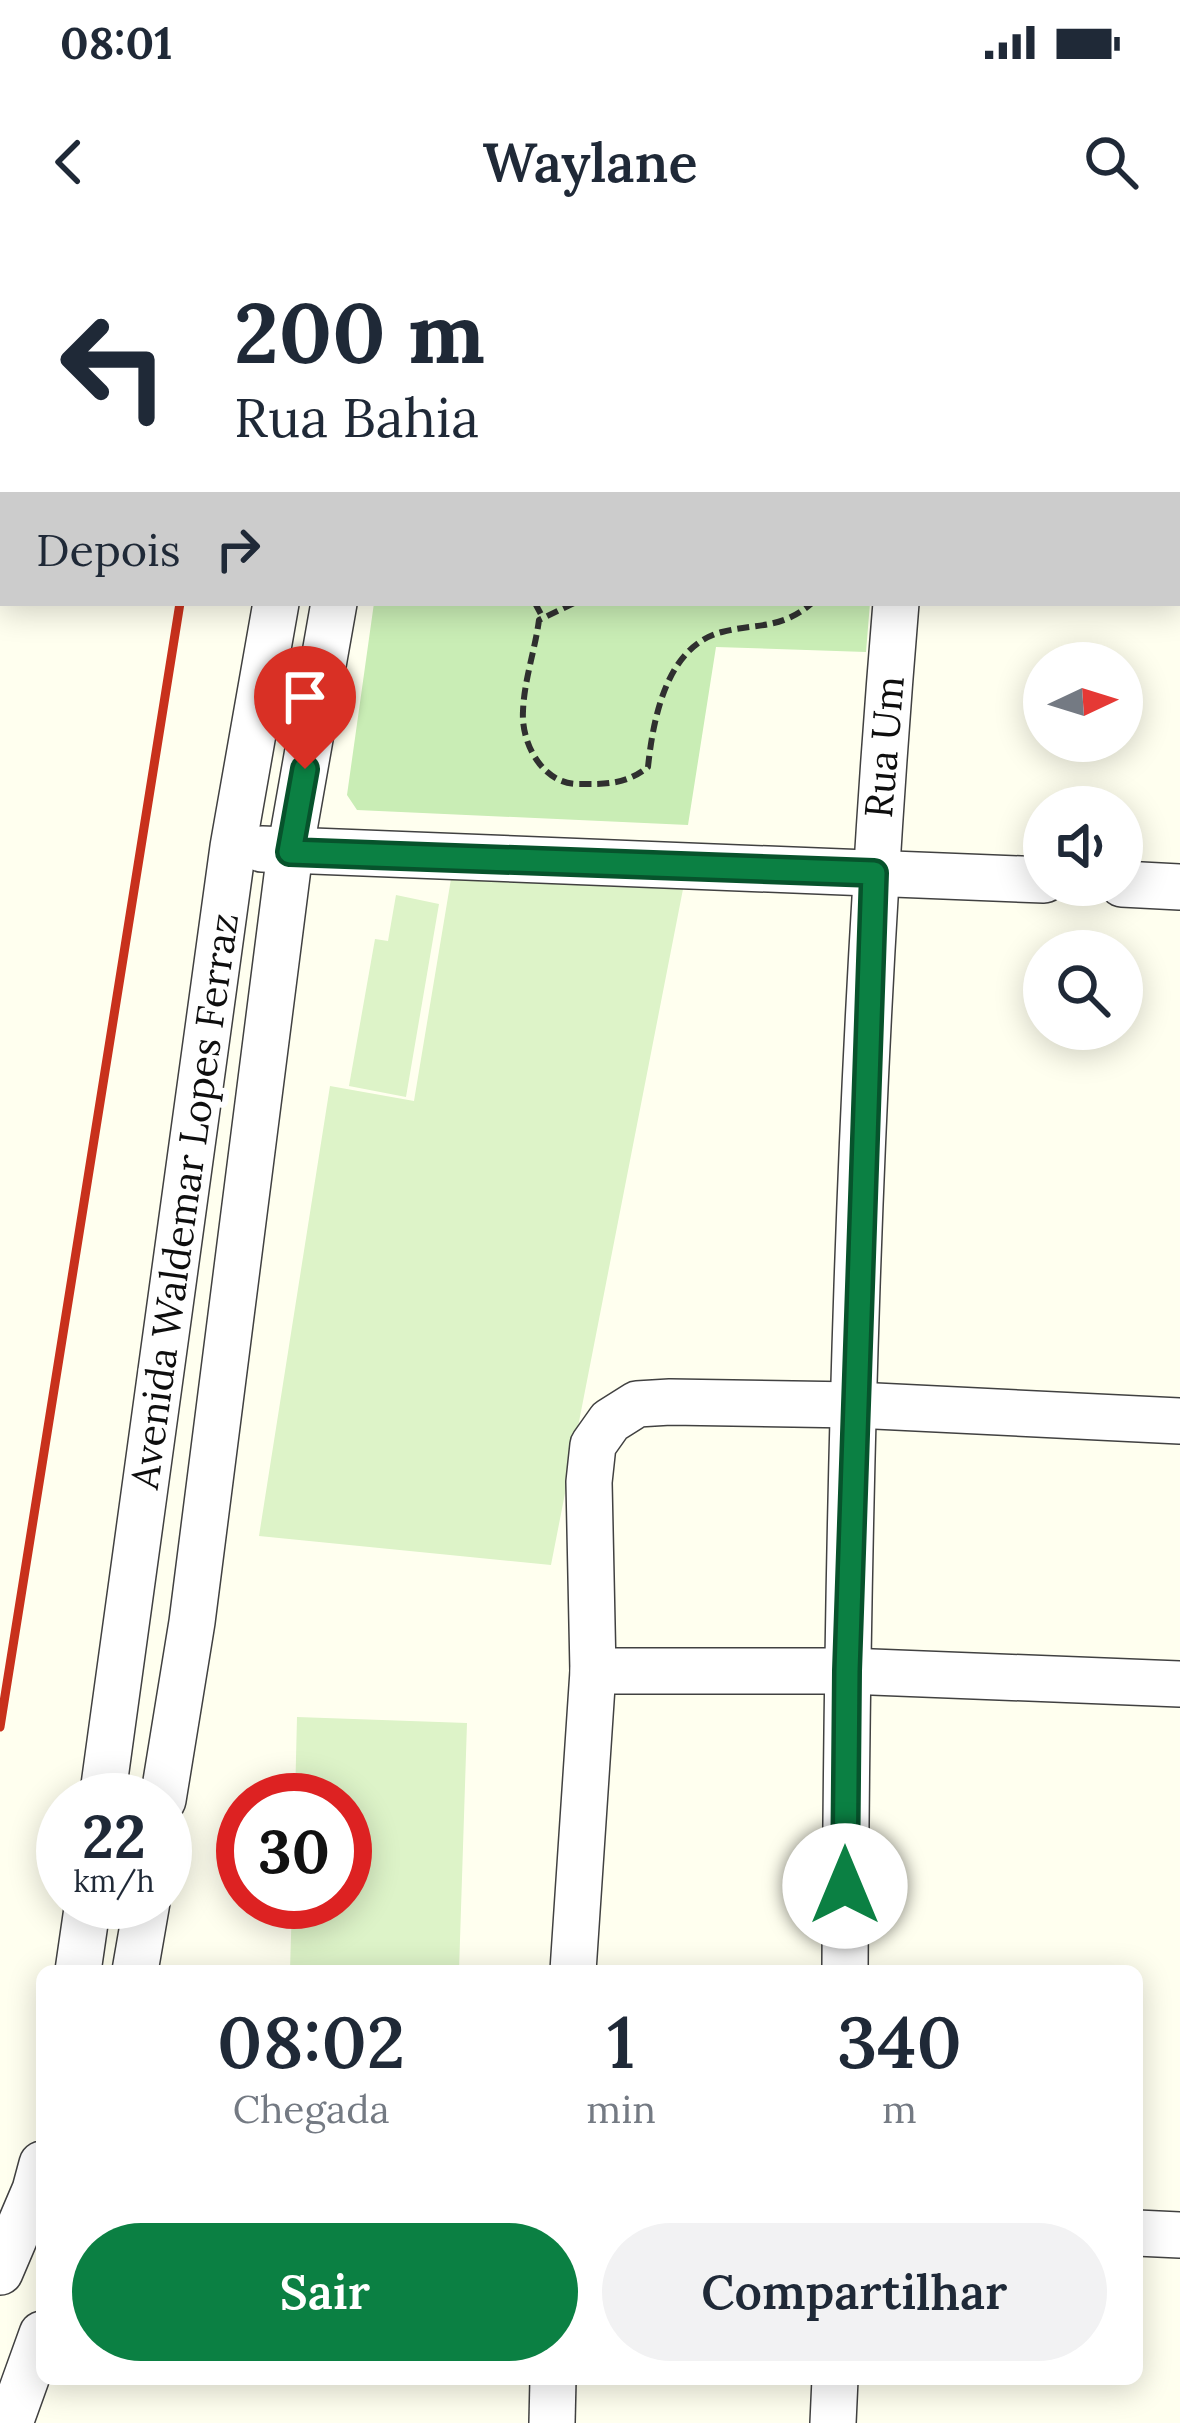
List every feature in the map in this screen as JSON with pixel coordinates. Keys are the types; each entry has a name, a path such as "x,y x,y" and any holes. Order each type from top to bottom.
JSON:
{"street":[{"name":"Avenida Waldemar Lopes Ferraz","path":"106,1773 233,847 275,606"},
{"name":"Avenida Waldemar Lopes Ferraz","path":"167,1773 192,1622 290,852 333,606"},
{"name":"Rua Um","path":"845,1965 847,1671 874,873 896,606"},
{"path":"233,847 1023,879"},
{"path":"1143,885 1180,887"},
{"path":"573,1965 593,1671 589,1482 593,1445 610,1420 637,1404 670,1402 856,1405 1180,1421"},
{"path":"593,1671 847,1671 1180,1684"},
{"path":"79,1965 84,1929"},
{"path":"136,1965 142,1929"},
{"path":"0,2272 36,2191"},
{"path":"1143,2233 1180,2235"},
{"path":"10,2423 36,2351"},
{"path":"552,2423 553,2385"},
{"path":"832,2423 835,2385"}],"path":[{"path":"537,606 543,618"},
{"path":"568,606 539,620 522,717 532,752 546,773 565,784 629,782 648,767 659,698 677,667 699,644 719,632 764,628 806,606"}],"green space":[{"path":"374,606 870,606 866,652 716,647 688,825 357,810 347,795"},
{"path":"452,873 684,884 551,1565 259,1536 330,1086 414,1101"},
{"path":"396,895 439,904 406,1097 349,1086 375,939 388,941"},
{"path":"297,1717 467,1723 459,1965 290,1965 291,1929 372,1929 372,1773 296,1773"}],"railway":[{"path":"0,1727 180,606"}],"route":[{"path":"305,769 290,852 874,873 847,1671 845,1886"}]}
